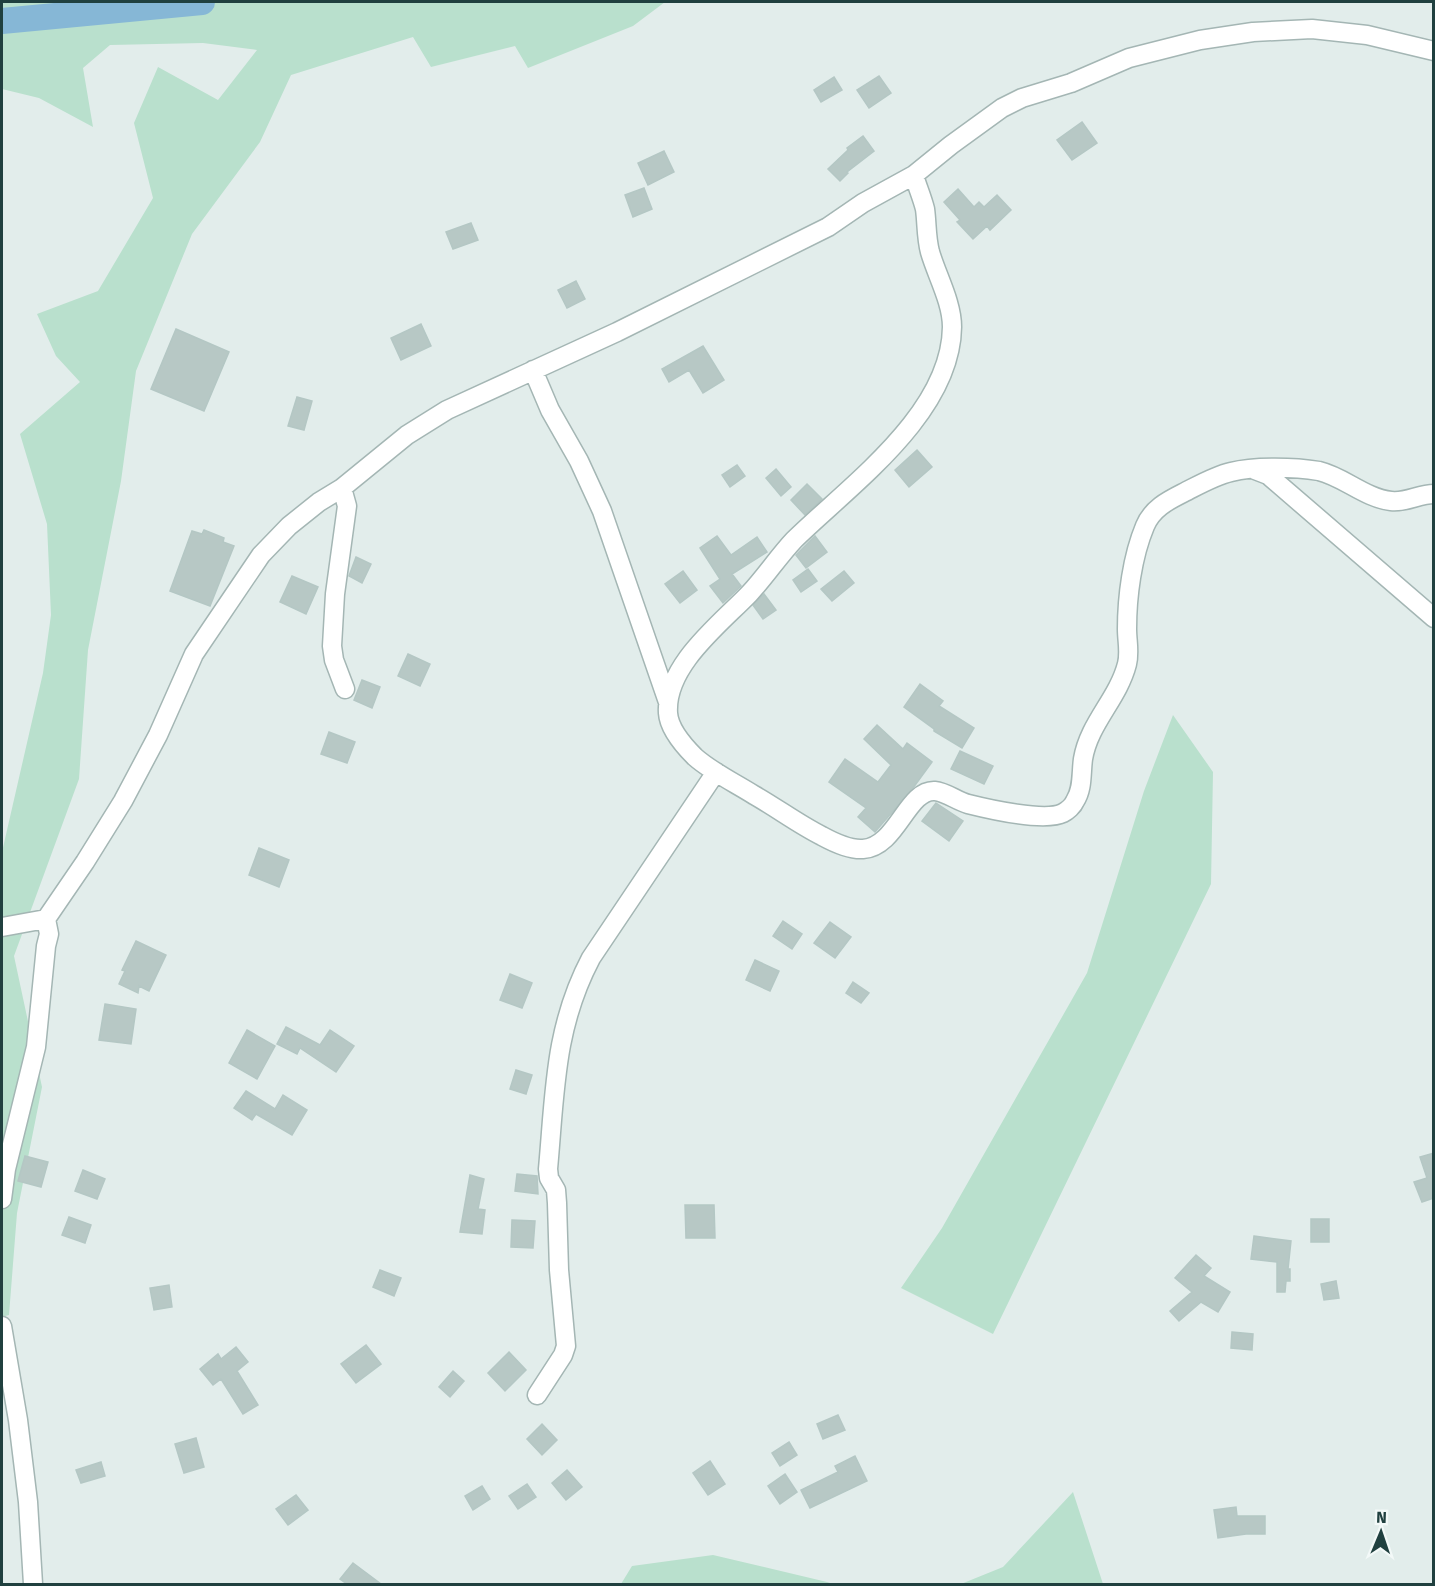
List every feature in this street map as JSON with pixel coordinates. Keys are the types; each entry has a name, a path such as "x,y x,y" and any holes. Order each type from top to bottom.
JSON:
{"street":[{"path":"2,927 46,919 123,801 158,735 194,654 261,555 289,525 342,488 407,435 447,410 617,332 828,226 863,203 914,175 1002,108 1022,98 1071,83 1129,58 1200,40 1252,32 1312,29 1367,35 1434,51"},
{"path":"668,702 677,679 699,643 750,592 790,545 896,445 939,381 946,363 952,328 950,313 929,246 924,208 914,175"},
{"path":"533,370 550,410 579,461 602,511 668,702 670,725 675,733 695,757 716,772 824,837 847,846 864,849 879,844 892,832 914,802 924,794 935,791 966,803 1035,816 1061,814 1075,801 1080,791 1087,739 1120,684 1128,660 1128,604 1135,562 1147,521 1166,501 1210,479 1235,471 1253,470 1300,469 1323,472 1389,501 1401,502 1424,494 1434,494"},
{"path":"1253,470 1268,475 1434,618"},
{"path":"342,488 347,506 335,594 332,646 334,660 345,688"},
{"path":"537,1395 559,1362 566,1346 559,1270 556,1190 549,1178 548,1169 557,1063 563,1033 580,980 591,958 716,772"},
{"path":"2,1199 6,1169 36,1047 49,934 46,919"},
{"path":"2,1326 18,1420 28,1502 33,1584"}],"green space":[{"path":"2,2 665,2 633,26 528,68 515,46 431,67 413,37 291,75 260,142 192,234 136,371 121,481 88,650 79,779 14,956 42,1087 17,1213 9,1315 2,1317 2,852 43,673 51,615 47,524 20,434 80,382 56,356 37,314 98,291 153,198 134,123 158,67 218,100 257,50 203,43 110,45 83,68 93,127 39,98 2,89"},
{"path":"1173,715 1213,772 1211,884 993,1334 901,1288 942,1228 1087,973 1144,791"},
{"path":"1073,1492 1103,1584 961,1584 1003,1567"},
{"path":"713,1555 833,1584 621,1584 632,1566"}],"building":[{"path":"879,76 891,93 869,108 857,90"},
{"path":"834,77 842,90 821,102 814,90"},
{"path":"1082,122 1097,143 1072,160 1057,140"},
{"path":"863,136 874,151 847,172 840,181 828,169 848,150 847,148"},
{"path":"664,151 674,172 648,185 638,163"},
{"path":"644,188 652,209 633,217 625,195"},
{"path":"958,189 974,207 979,202 984,207 997,195 1011,210 990,230 987,226 973,239 957,222 960,220 944,202"},
{"path":"471,223 478,240 453,249 446,232"},
{"path":"576,281 585,299 567,308 558,290"},
{"path":"421,324 431,346 401,360 391,338"},
{"path":"176,329 229,352 204,411 151,389"},
{"path":"703,346 724,380 703,393 689,370 669,382 662,369"},
{"path":"297,397 312,401 304,430 288,426"},
{"path":"917,450 932,467 909,487 895,470"},
{"path":"737,465 745,476 730,487 722,475"},
{"path":"776,469 791,487 781,496 766,478"},
{"path":"807,484 822,499 805,515 791,500"},
{"path":"204,530 224,538 223,542 234,546 210,606 170,591 192,531 202,534"},
{"path":"717,536 731,555 757,537 767,552 732,574 741,586 723,603 710,586 720,579 700,548"},
{"path":"815,536 827,552 806,568 796,555"},
{"path":"356,557 371,564 362,583 349,576"},
{"path":"808,569 817,581 801,592 793,580"},
{"path":"683,571 697,590 680,603 665,584"},
{"path":"844,571 854,583 832,601 821,589"},
{"path":"292,576 318,587 306,614 280,602"},
{"path":"764,594 776,610 763,619 753,605"},
{"path":"408,654 430,664 420,686 398,676"},
{"path":"362,680 380,687 372,708 354,700"},
{"path":"920,684 943,701 939,706 974,728 962,748 934,731 904,707"},
{"path":"877,725 903,749 907,743 932,762 875,832 858,817 866,808 829,782 845,759 878,782 891,765 864,739"},
{"path":"329,732 355,742 347,763 321,754"},
{"path":"960,751 993,766 984,784 951,769"},
{"path":"936,803 963,821 949,841 922,821"},
{"path":"259,848 289,860 279,887 249,875"},
{"path":"783,921 802,934 792,949 773,936"},
{"path":"830,922 851,937 835,958 814,943"},
{"path":"136,941 166,955 149,991 139,986 138,993 119,984 125,971 122,970"},
{"path":"755,960 779,971 770,991 746,980"},
{"path":"510,974 532,983 522,1008 500,1000"},
{"path":"853,982 869,993 861,1003 846,993"},
{"path":"105,1004 136,1009 131,1044 99,1040"},
{"path":"286,1027 320,1045 330,1030 354,1046 336,1072 300,1048 297,1054 277,1044"},
{"path":"247,1030 275,1046 257,1079 229,1063"},
{"path":"516,1070 532,1075 526,1094 510,1089"},
{"path":"246,1091 275,1109 283,1095 307,1110 292,1135 256,1114 252,1120 234,1108"},
{"path":"1434,1153 1434,1198 1422,1202 1414,1182 1427,1178 1420,1157"},
{"path":"25,1156 48,1162 41,1187 18,1181"},
{"path":"83,1170 105,1179 97,1199 75,1191"},
{"path":"517,1174 537,1176 538,1194 515,1191"},
{"path":"470,1175 484,1179 478,1209 485,1210 482,1234 460,1232"},
{"path":"685,1205 714,1205 715,1238 686,1238"},
{"path":"69,1217 91,1225 85,1243 62,1235"},
{"path":"1311,1219 1329,1219 1329,1242 1311,1242"},
{"path":"512,1220 535,1221 533,1248 511,1247"},
{"path":"1254,1236 1291,1241 1288,1269 1290,1269 1290,1281 1286,1281 1285,1292 1277,1292 1277,1262 1251,1259"},
{"path":"1196,1255 1211,1268 1204,1276 1230,1292 1218,1312 1201,1302 1179,1321 1170,1311 1192,1292 1175,1278"},
{"path":"380,1270 401,1278 394,1296 373,1287"},
{"path":"1336,1281 1339,1298 1324,1300 1321,1284"},
{"path":"169,1285 172,1307 154,1310 150,1288"},
{"path":"1232,1332 1253,1334 1252,1350 1231,1348"},
{"path":"366,1345 381,1364 356,1383 341,1364"},
{"path":"236,1347 248,1362 237,1371 258,1405 243,1414 221,1379 213,1385 200,1369 218,1354 221,1359"},
{"path":"509,1352 526,1370 505,1391 488,1373"},
{"path":"453,1371 464,1381 450,1397 439,1387"},
{"path":"838,1415 845,1430 823,1439 817,1424"},
{"path":"542,1424 557,1440 542,1455 527,1439"},
{"path":"196,1438 204,1467 184,1473 175,1444"},
{"path":"789,1442 797,1455 780,1466 772,1453"},
{"path":"855,1456 867,1481 810,1508 801,1490 838,1472 835,1466"},
{"path":"710,1461 725,1484 708,1495 693,1473"},
{"path":"101,1462 105,1476 81,1483 76,1470"},
{"path":"567,1470 582,1487 566,1500 552,1483"},
{"path":"785,1474 797,1492 780,1504 768,1486"},
{"path":"527,1484 536,1497 518,1509 509,1496"},
{"path":"482,1486 490,1499 473,1510 465,1496"},
{"path":"296,1495 308,1510 288,1525 276,1509"},
{"path":"1236,1507 1237,1516 1265,1516 1265,1534 1218,1538 1214,1510"},
{"path":"353,1563 381,1584 347,1584 340,1579"}],"waterway":[{"path":"2,21 202,2"}]}
